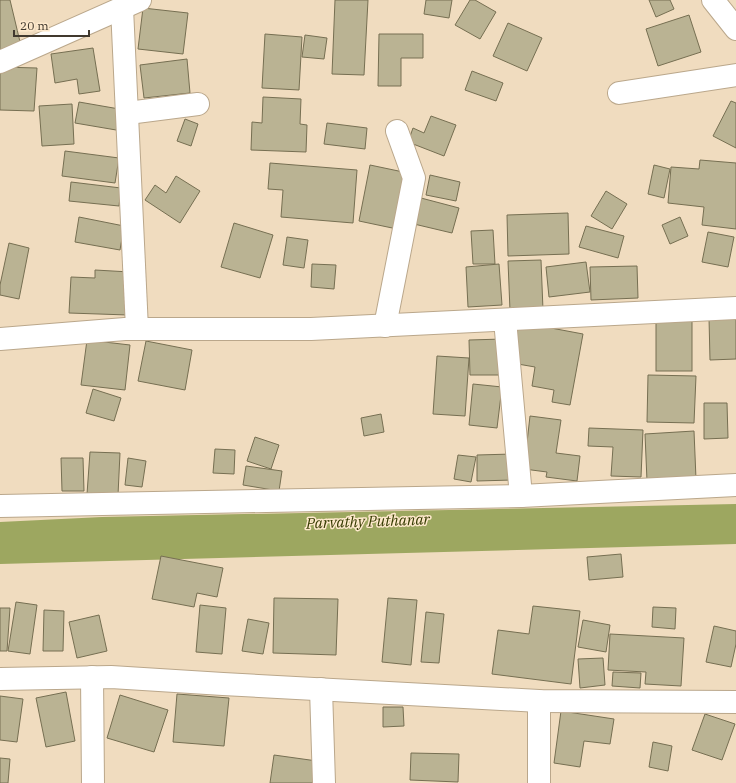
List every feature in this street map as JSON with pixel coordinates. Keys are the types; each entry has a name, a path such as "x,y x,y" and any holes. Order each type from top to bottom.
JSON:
{"street":[{"path":"713,0 736,29"},
{"path":"0,62 131,4 128,113 137,329"},
{"path":"619,93 736,75"},
{"path":"128,113 198,104"},
{"path":"385,326 414,178 397,132"},
{"path":"0,339 137,329 311,330 736,308"},
{"path":"505,320 521,496"},
{"path":"0,506 521,496 736,485"},
{"path":"92,677 93,783"},
{"path":"0,680 111,677 321,690 539,701 736,702"},
{"path":"321,690 324,783"},
{"path":"539,701 539,783"}],"water":[{"name":"Parvathy Puthanar","path":"736,504 736,544 0,564 0,522 102,517"}],"building":[{"path":"0,0 10,0 21,46 0,51"},
{"path":"335,0 368,0 364,75 332,74"},
{"path":"426,0 452,0 449,18 424,14"},
{"path":"470,0 475,0 496,12 480,39 455,25"},
{"path":"649,0 670,0 674,9 656,17"},
{"path":"143,8 188,13 183,54 138,49"},
{"path":"689,15 701,52 658,66 646,29"},
{"path":"508,23 542,38 527,71 493,56"},
{"path":"265,34 302,37 299,90 262,88"},
{"path":"379,34 423,34 423,58 401,58 401,86 378,86"},
{"path":"305,35 327,38 324,59 302,57"},
{"path":"93,48 100,91 79,94 77,79 55,83 51,54"},
{"path":"187,59 190,93 144,98 140,65"},
{"path":"0,67 37,68 34,111 0,110"},
{"path":"472,71 503,83 496,101 465,90"},
{"path":"263,97 301,99 300,124 307,125 306,152 251,150 252,122 262,123"},
{"path":"731,101 736,103 736,148 713,136"},
{"path":"79,102 125,110 122,131 75,123"},
{"path":"72,104 74,144 42,146 39,106"},
{"path":"431,116 456,125 444,156 408,142 413,128 424,133"},
{"path":"185,119 198,124 191,146 177,141"},
{"path":"327,123 367,128 365,149 324,144"},
{"path":"65,151 119,158 115,183 62,176"},
{"path":"700,160 736,163 736,229 702,225 704,207 668,203 671,167 699,169"},
{"path":"270,163 357,170 353,223 281,217 283,190 268,189"},
{"path":"370,165 408,173 397,229 359,221"},
{"path":"654,165 670,169 664,198 648,194"},
{"path":"430,175 460,182 456,201 426,195"},
{"path":"176,176 200,191 180,223 145,200 155,185 166,193"},
{"path":"71,182 121,188 119,206 69,201"},
{"path":"606,191 627,204 612,229 591,216"},
{"path":"421,198 459,208 452,233 414,224"},
{"path":"568,213 569,254 508,256 507,215"},
{"path":"79,217 124,226 120,250 75,242"},
{"path":"680,217 688,236 670,244 662,225"},
{"path":"234,223 273,235 260,278 221,267"},
{"path":"586,226 624,236 618,258 579,247"},
{"path":"493,230 495,264 473,264 471,231"},
{"path":"708,232 734,237 728,267 702,262"},
{"path":"287,237 308,240 304,268 283,265"},
{"path":"9,243 29,248 19,299 0,295 0,285"},
{"path":"541,260 543,310 510,311 508,261"},
{"path":"586,262 590,292 549,297 546,267"},
{"path":"312,264 336,265 334,289 311,287"},
{"path":"499,264 502,305 468,307 466,267"},
{"path":"637,266 638,298 591,300 590,267"},
{"path":"95,270 130,272 128,315 69,313 71,277 95,278"},
{"path":"736,317 736,359 710,360 709,318"},
{"path":"656,319 692,319 692,371 656,371"},
{"path":"519,322 583,334 570,405 552,402 554,390 532,386 535,367 512,363"},
{"path":"503,339 503,375 470,375 469,340"},
{"path":"87,340 130,345 125,390 81,385"},
{"path":"146,341 192,350 185,390 138,381"},
{"path":"437,356 469,358 465,416 433,414"},
{"path":"648,375 696,376 694,423 647,422"},
{"path":"473,384 502,387 497,428 469,425"},
{"path":"93,389 121,398 114,421 86,413"},
{"path":"704,403 727,403 728,438 704,439"},
{"path":"381,414 384,432 364,436 361,418"},
{"path":"530,416 561,420 556,453 580,456 577,481 546,477 547,472 524,469"},
{"path":"589,428 643,430 641,477 611,476 613,447 588,446"},
{"path":"694,431 696,479 647,481 645,434"},
{"path":"255,437 279,445 271,469 247,461"},
{"path":"215,449 235,450 234,474 213,473"},
{"path":"90,452 120,453 118,495 87,494"},
{"path":"513,454 513,480 477,481 477,455"},
{"path":"458,455 476,457 471,482 454,479"},
{"path":"61,458 83,458 84,491 62,491"},
{"path":"128,458 146,461 142,487 125,485"},
{"path":"246,466 282,471 279,491 243,485"},
{"path":"621,554 623,577 589,580 587,557"},
{"path":"161,556 223,568 217,597 197,593 194,607 152,599"},
{"path":"274,598 338,599 336,655 273,653"},
{"path":"388,598 417,600 411,665 382,662"},
{"path":"16,602 37,605 30,654 8,651"},
{"path":"200,605 226,608 222,654 196,652"},
{"path":"533,606 580,611 571,684 492,674 498,630 529,634"},
{"path":"653,607 676,608 675,629 652,627"},
{"path":"0,608 10,608 7,651 0,651"},
{"path":"44,610 64,611 63,651 43,651"},
{"path":"426,612 444,614 439,663 421,662"},
{"path":"99,615 107,651 77,658 69,622"},
{"path":"248,619 269,623 263,654 242,651"},
{"path":"583,620 610,625 606,652 578,647"},
{"path":"714,626 736,631 736,644 731,667 706,662"},
{"path":"610,634 684,638 681,686 645,684 646,672 608,670"},
{"path":"603,658 605,685 580,688 578,659"},
{"path":"613,672 641,673 640,688 612,686"},
{"path":"66,692 75,741 46,747 36,698"},
{"path":"177,694 229,698 224,746 173,742"},
{"path":"120,695 168,710 154,752 107,738"},
{"path":"0,696 23,699 17,742 0,740"},
{"path":"383,707 403,707 404,726 383,727"},
{"path":"561,711 614,719 610,744 584,741 580,767 554,763"},
{"path":"705,714 735,724 722,760 692,750"},
{"path":"653,742 672,746 668,771 649,767"},
{"path":"411,753 459,754 458,782 410,780"},
{"path":"274,755 317,761 313,783 270,783"},
{"path":"0,758 10,759 8,783 0,783"}]}
